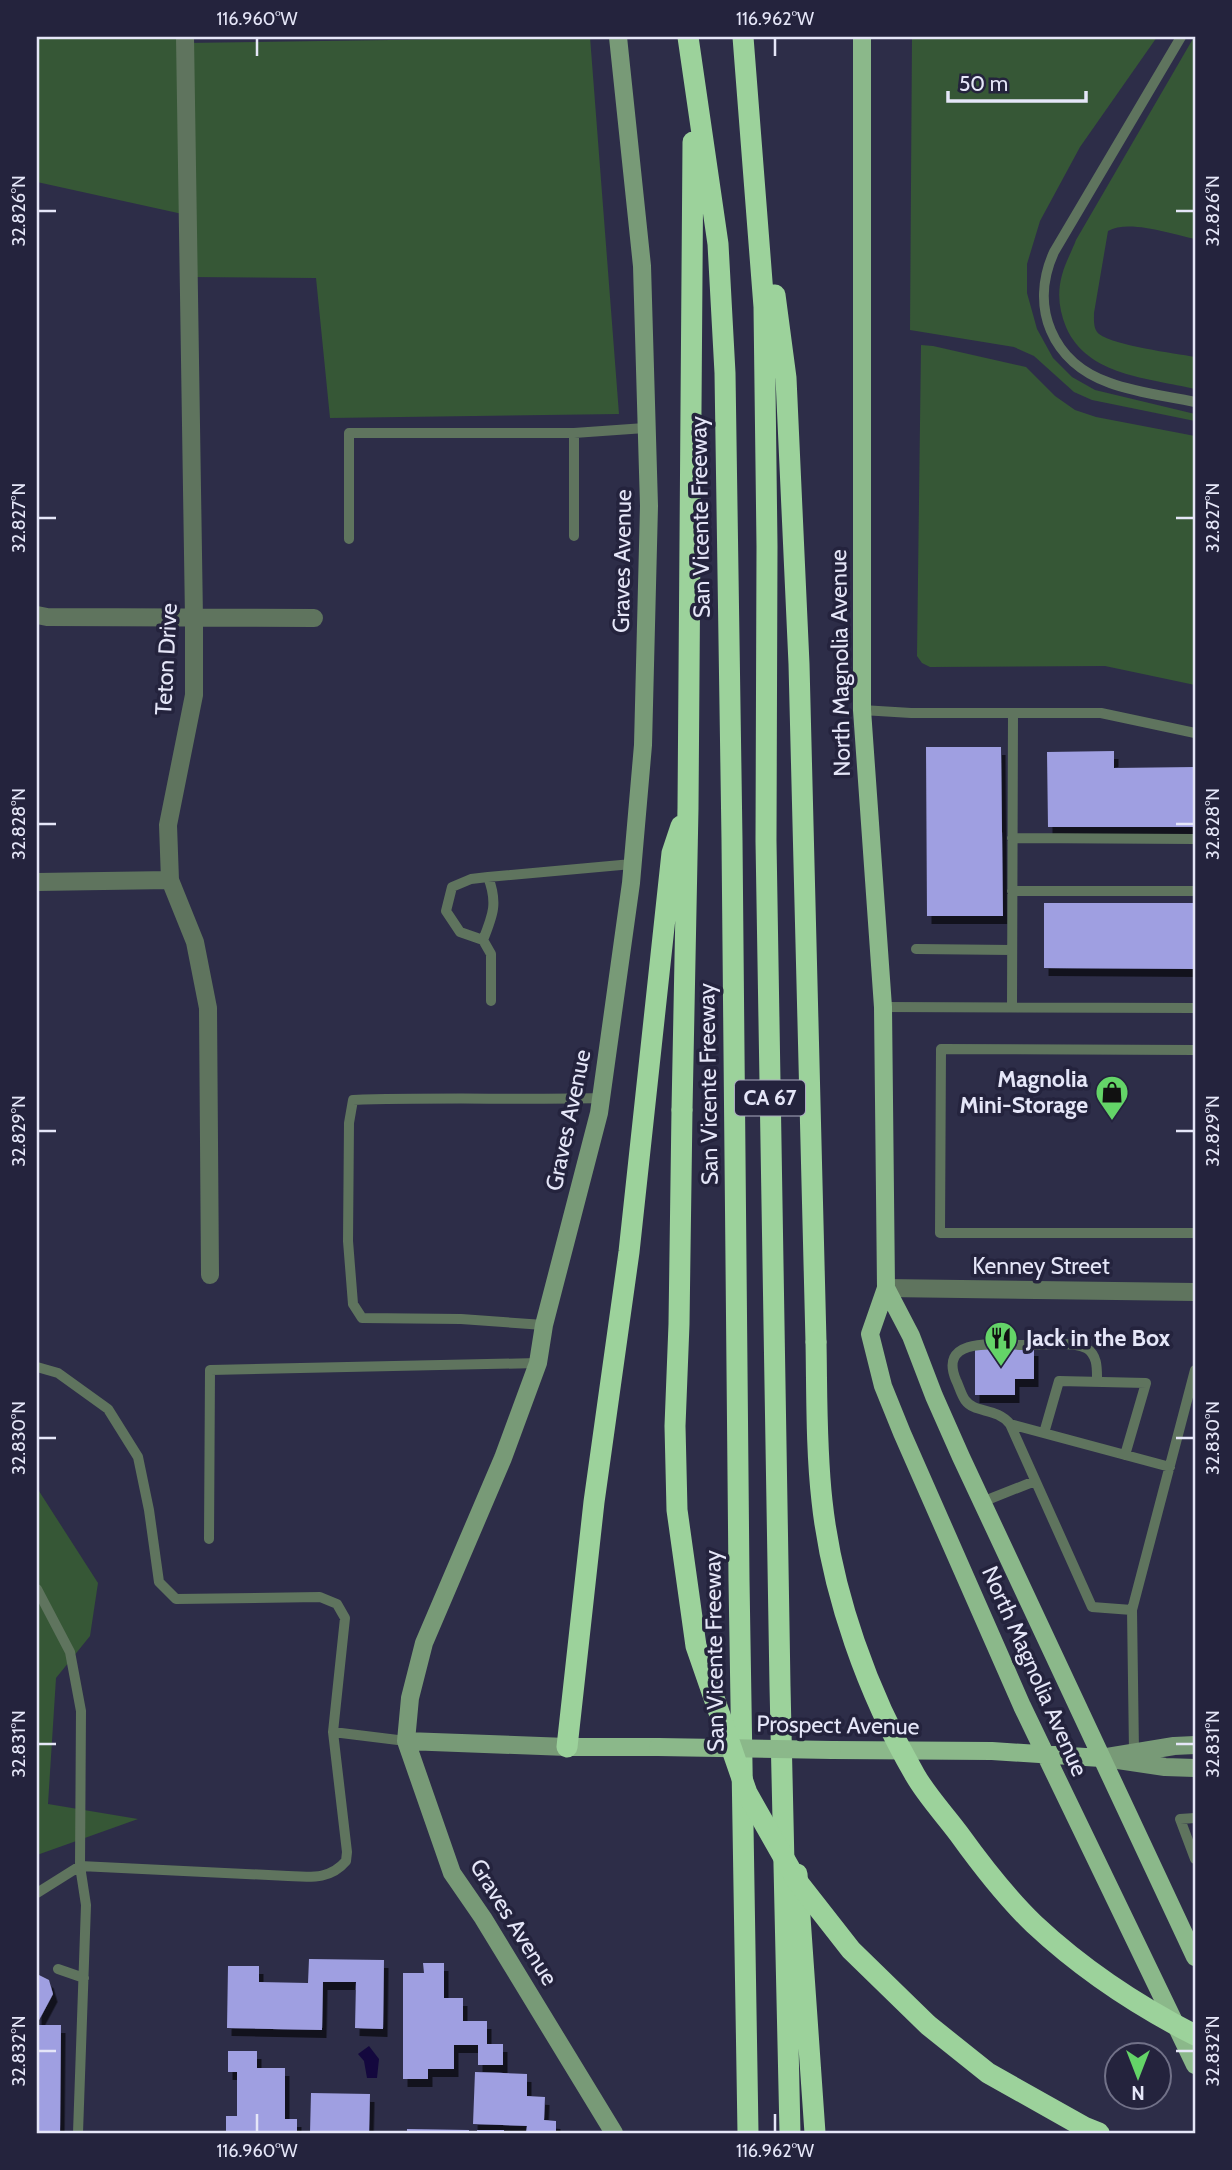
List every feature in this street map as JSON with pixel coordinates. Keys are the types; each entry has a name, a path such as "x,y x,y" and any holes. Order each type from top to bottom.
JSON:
{"highway":[{"name":"San Vicente Freeway","path":"688,37 718,244 725,373 748,2133"},
{"name":"CA 67","path":"743,37 764,307 767,546 766,841 790,2133"},
{"path":"746,63 786,377 799,664 817,1435 822,1502 834,1567 852,1633 872,1691 916,1777 987,1872 1034,1924 1076,1959 1121,1991 1195,2035"},
{"path":"694,67 688,808 675,1426 677,1510 696,1646 747,1793 797,1881 851,1950 928,2025 988,2073 1099,2133"},
{"path":"568,1746 594,1502 629,1252 672,853 688,808"},
{"path":"780,1686 804,1943 815,2133"}],"main road":[{"name":"Graves Avenue","path":"614,2133 483,1918 452,1873 406,1741 410,1698 424,1643 503,1458 538,1363 544,1325 601,1098 632,864 643,745 649,506 642,266 618,37"},
{"name":"North Magnolia Avenue","path":"862,37 862,710 883,1007 886,1288 870,1334 883,1386 902,1433 1043,1752 1195,2065"},
{"name":"North Magnolia Avenue","path":"886,1288 911,1336 934,1396 982,1502 1195,1957"},
{"name":"Prospect Avenue","path":"406,1741 568,1746 1043,1752 1165,1767 1195,1768"},
{"name":"Prospect Avenue","path":"1101,1758 1195,1745"}],"street":[{"name":"Teton Drive","path":"185,37 194,695 168,825 170,880 195,942 208,1008 210,1275"},
{"path":"37,615 314,618"},
{"path":"37,882 170,880"},
{"name":"Kenney Street","path":"886,1288 1195,1292"}],"lane":[{"path":"1181,37 1054,251 1045,276 1043,303 1054,338 1072,360 1087,372 1111,384 1195,402"},
{"path":"349,539 349,433 574,433 645,428"},
{"path":"574,433 574,536"},
{"path":"862,710 911,713 1101,713 1195,733"},
{"path":"1012,1007 1013,713"},
{"path":"1012,838 1195,839"},
{"path":"491,1001 491,954 483,940 460,932 446,911 452,887 471,879 632,864"},
{"path":"483,940 492,917 495,893 488,877"},
{"path":"1012,891 1195,891"},
{"path":"916,949 1012,950"},
{"path":"883,1007 1195,1008"},
{"path":"1195,1050 941,1049 940,1233 1195,1233"},
{"path":"544,1325 461,1319 362,1318 353,1304 348,1241 349,1123 354,1100 601,1098"},
{"path":"1097,1381 1096,1360 1092,1353 1077,1345 978,1345 956,1354 951,1364 967,1403 977,1409 1003,1415 1010,1424 1092,1607 1132,1610"},
{"path":"209,1539 210,1370 538,1363"},
{"path":"37,1367 58,1373 108,1409 138,1457 159,1582 176,1599 320,1597 337,1604 345,1618 332,1732 347,1852 346,1861 330,1874 320,1877 80,1866 37,1893"},
{"path":"1134,1752 1132,1610 1195,1370"},
{"path":"1044,1433 1059,1381 1146,1383 1125,1455"},
{"path":"1010,1424 1170,1467"},
{"path":"982,1502 1035,1481"},
{"path":"37,1589 69,1652 81,1711 80,1866 86,1905 78,2133"},
{"path":"332,1732 406,1741"},
{"path":"1195,1818 1180,1819 1195,1859"},
{"path":"58,1969 83,1978"}],"green space":[{"path":"37,37 185,37 185,43 590,37 619,414 330,418 316,278 188,277 187,215 37,182"},
{"path":"912,37 1157,37 1080,147 1040,221 1027,264 1027,293 1037,329 1053,358 1072,377 1095,390 1195,414 1195,421 1092,400 1074,392 1034,356 1014,347 910,330"},
{"path":"1194,37 1195,239 1138,227 1127,226 1108,231 1094,319 1097,332 1107,338 1195,357 1195,389 1121,372 1089,356 1076,343 1066,327 1059,295 1063,271 1076,240"},
{"path":"921,345 1026,367 1055,396 1075,410 1096,417 1195,436 1195,685 1105,666 930,667 922,663 917,656"},
{"path":"37,1488 98,1583 90,1636 56,1678 48,1804 138,1819 37,1855"}],"shaded area":[{"path":"369,2046 379,2059 377,2078 367,2078 364,2061 358,2054"}],"building":[{"path":"926,747 1001,747 1003,916 927,916"},
{"path":"1114,751 1114,768 1195,767 1195,827 1048,827 1047,752"},
{"path":"1044,903 1195,903 1195,969 1044,968"},
{"path":"975,1348 1034,1348 1034,1379 1015,1379 1015,1395 975,1395"},
{"path":"309,1959 384,1960 383,2029 355,2028 356,1982 323,1982 322,2030 227,2028 228,1966 259,1966 259,1982 308,1983"},
{"path":"423,1963 444,1963 444,1998 463,1998 463,2021 487,2021 487,2044 503,2044 503,2065 478,2065 478,2045 454,2045 454,2069 428,2069 428,2079 403,2079 403,1973 424,1973"},
{"path":"37,1974 49,1980 53,1994 37,2024"},
{"path":"37,2025 61,2025 60,2133 37,2133"},
{"path":"228,2051 257,2051 257,2068 285,2068 285,2119 297,2119 297,2133 226,2133 226,2116 237,2116 237,2072 228,2072"},
{"path":"475,2072 527,2074 527,2096 545,2097 544,2120 556,2121 556,2133 526,2133 527,2126 473,2124"},
{"path":"311,2093 370,2094 369,2133 310,2133"},
{"path":"407,2129 469,2130 469,2133 407,2133"},
{"path":"477,2130 504,2130 504,2133 477,2133"}],"place":[{"name":"Magnolia Mini-Storage","path":"1112,1122"},
{"name":"Jack in the Box","path":"1001,1368"}]}
